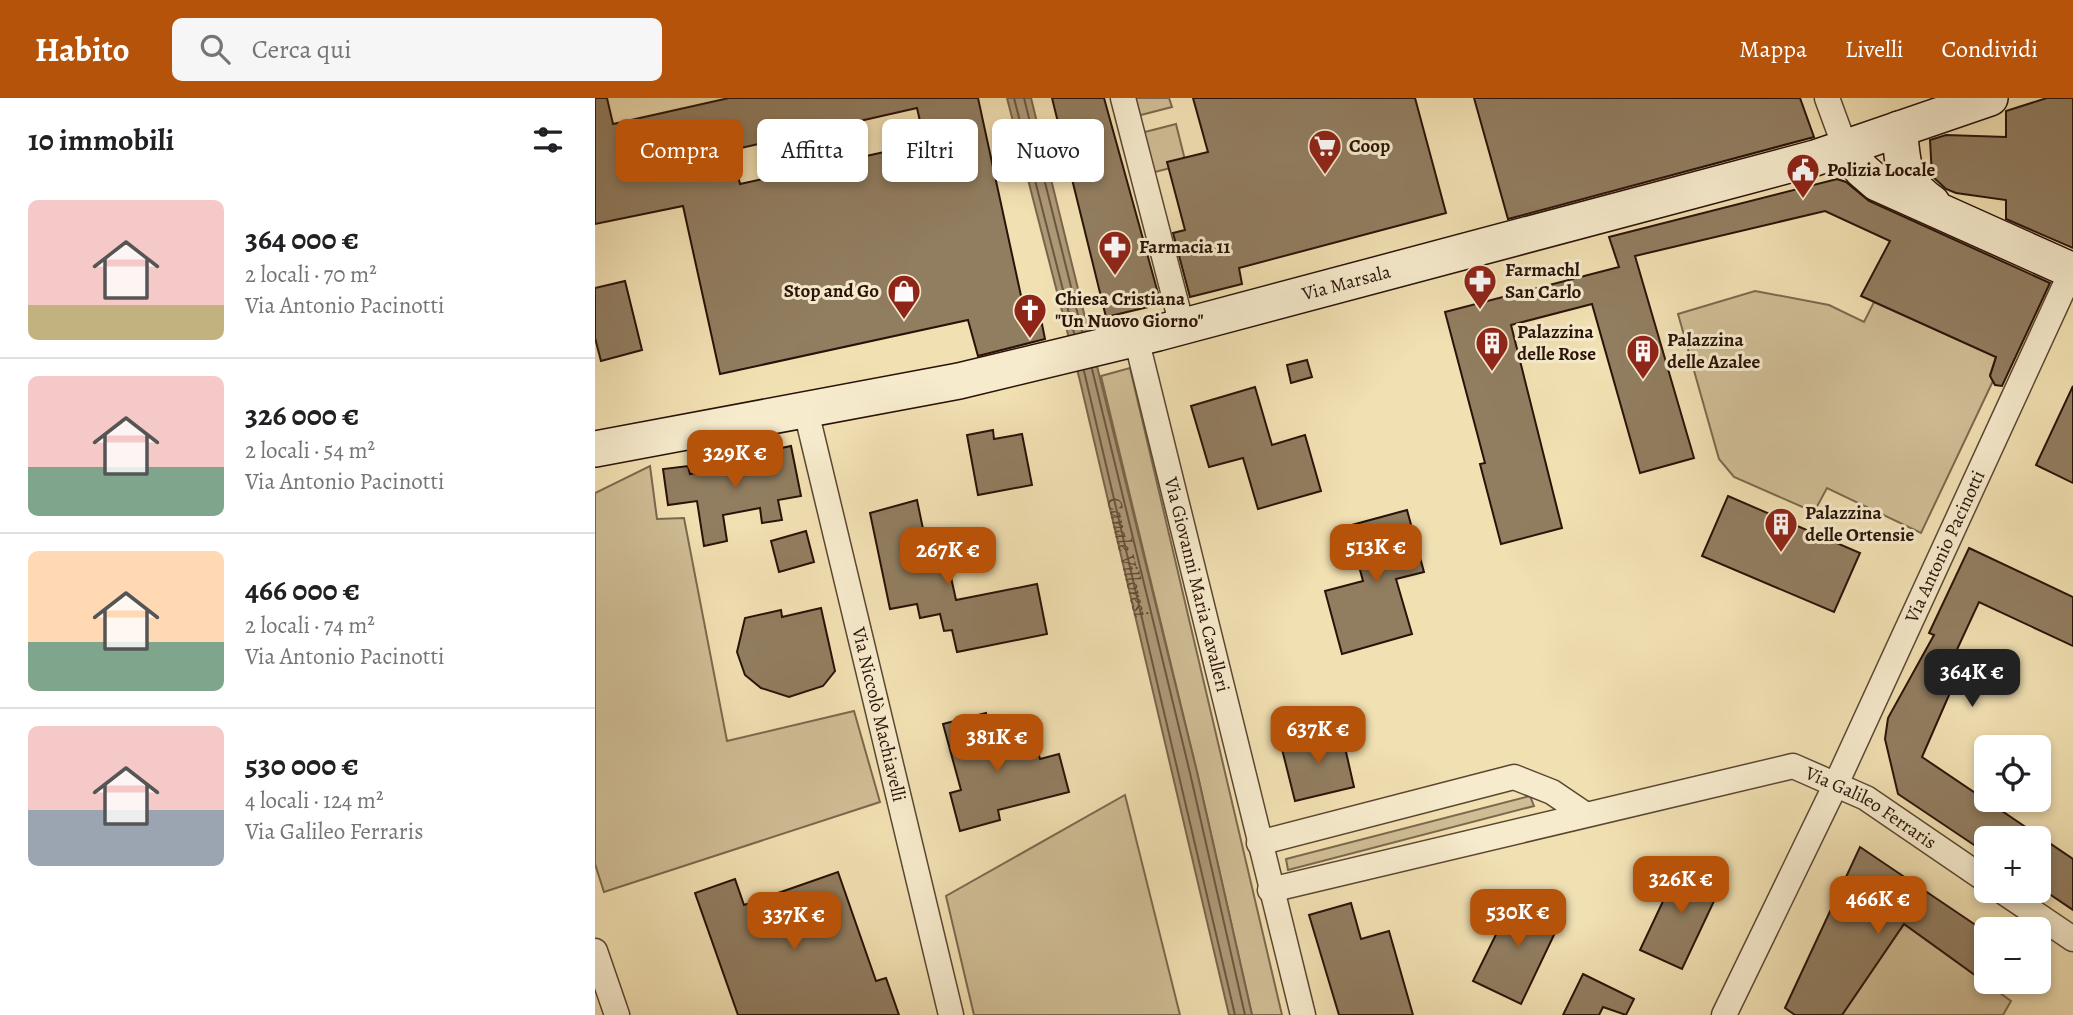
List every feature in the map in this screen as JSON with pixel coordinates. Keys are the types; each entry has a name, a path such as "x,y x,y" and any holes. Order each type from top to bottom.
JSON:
{"street":[{"path":"1123,98 1182,326"},
{"path":"1827,98 1845,147 1862,170 1877,183 2073,270"},
{"name":"Via Marsala","path":"595,449 959,381 1136,338 1586,220 1845,147 1990,98"},
{"path":"1899,129 1907,177 1913,189 1940,209"},
{"name":"Via Antonio Pacinotti","path":"1724,1015 1836,784 2073,270"},
{"name":"Via Giovanni Maria Cavalleri","path":"1136,338 1303,1015"},
{"name":"Via Niccolò Machiavelli","path":"806,411 951,1015"},
{"name":"Via Marsala","path":"595,471 692,432"},
{"name":"Via Galileo Ferraris","path":"1268,880 1793,766 1836,784 1883,809 1974,872"},
{"path":"1259,843 1514,777 1552,792 1583,813"},
{"path":"2020,903 2073,939"},
{"path":"595,951 617,1015"}],"shaded area":[{"path":"1132,98 1169,98 1172,107 1137,116"},
{"path":"1176,124 1186,164 1151,173 1141,133"},
{"path":"1755,291 1829,305 1864,322 1874,302 1996,357 1990,375 1993,381 1921,533 1827,488 1814,512 1734,477 1719,459 1678,314"},
{"path":"1130,368 1282,1015 1252,1015 1197,772 1101,376"},
{"path":"650,466 657,519 684,518 727,741 854,711 880,802 604,892 595,864 595,493"},
{"path":"1125,795 1180,1015 974,1015 946,896"},
{"path":"1530,796 1534,806 1288,870 1286,859"},
{"path":"1904,924 1974,974 1974,994 2001,994 2011,1001 2003,1015 1842,1015"}],"water":[{"path":"1007,98 1031,98 1036,119 1012,119"},
{"name":"Canale Villoresi","path":"1029,182 1052,182 1197,772 1252,1015 1229,1015 1080,381"}],"building":[{"path":"595,98 607,98 613,124 616,123 616,182 740,184 757,180 868,182 868,156 882,153 882,182 978,182 978,119 920,119 917,108 868,119 757,119 757,144 743,148 743,119 635,119 729,98 978,98 992,162 992,182 996,182 1028,328 1042,324 1045,339 978,356 968,320 720,374 683,206 595,224"},
{"path":"1052,98 1104,98 1161,304 1106,317 1073,182 1104,182 1104,119 1057,119"},
{"name":"Coop","path":"1193,98 1415,98 1446,213 1239,268 1242,284 1190,297 1173,233 1185,230 1167,162 1208,152"},
{"path":"1474,98 1800,98 1814,137 1508,219"},
{"path":"2047,98 2073,98 2073,248 2006,219 2006,200 1956,193 1946,189 1932,176 1930,140 1946,135 2006,137 2006,111"},
{"path":"1837,179 1846,182 1869,201 2050,283 2002,386 1995,385 1990,376 1996,357 1861,296 1890,241 1825,211 1635,256 1694,458 1640,473 1592,304 1511,325 1562,528 1501,544 1480,464 1485,463 1445,312 1619,267 1609,237"},
{"path":"625,281 642,350 601,361 595,338 595,288"},
{"path":"1307,360 1312,377 1291,383 1287,365"},
{"path":"2073,386 2073,483 2036,465"},
{"path":"1255,387 1272,445 1305,435 1321,491 1258,509 1243,458 1209,467 1191,406"},
{"path":"993,430 994,439 1022,434 1032,485 978,495 967,435"},
{"path":"791,446 801,496 778,500 782,520 762,523 760,508 723,515 727,541 704,546 697,501 668,505 663,469 688,466 690,474 763,459 762,452"},
{"name":"Palazzina delle Ortensie","path":"1728,496 1860,553 1834,612 1702,556"},
{"path":"917,500 928,553 945,550 956,600 1037,584 1047,634 957,652 952,630 944,631 940,614 920,618 917,604 890,609 870,513"},
{"path":"1407,510 1424,572 1396,579 1412,634 1342,654 1325,591 1363,581 1348,526"},
{"path":"806,531 814,562 779,572 771,541"},
{"path":"1969,548 2073,597 2073,646 1979,602 1953,658 1963,663 1922,757 1974,792 1974,812 2003,812 2024,826 1974,826 1974,845 1898,794 1885,739 1888,718 1934,635 1929,633"},
{"path":"821,608 835,671 823,686 789,697 761,688 745,675 737,652 745,618 781,610 782,617"},
{"path":"986,713 996,754 1036,744 1040,759 1059,754 1069,792 998,810 1000,820 960,831 950,793 961,790 943,724"},
{"path":"1341,730 1354,787 1295,801 1281,745"},
{"path":"2051,844 2073,859 2073,910 2051,895"},
{"path":"1860,847 1974,924 1974,974 1904,924 1842,1015 1795,1015 1785,1008"},
{"path":"1681,863 1723,882 1682,969 1640,950"},
{"path":"838,872 876,981 886,978 899,1015 738,1015 695,893 735,879 744,905"},
{"path":"1516,894 1563,916 1521,1004 1473,981"},
{"path":"1351,903 1361,939 1389,931 1413,1015 1339,1015 1309,915"},
{"path":"1583,974 1634,999 1626,1015 1603,1007 1599,1015 1563,1015"}],"place":[{"name":"Coop","path":"1325,176"},
{"name":"Polizia Locale","path":"1803,200"},
{"name":"Farmacia 11","path":"1115,277"},
{"name":"Farmachl San Carlo","path":"1480,311"},
{"name":"Stop and Go","path":"904,321"},
{"name":"Chiesa Cristiana \"Un Nuovo Giorno\"","path":"1030,340"},
{"name":"Palazzina delle Rose","path":"1492,373"},
{"name":"Palazzina delle Azalee","path":"1643,381"},
{"name":"Palazzina delle Ortensie","path":"1781,554"}]}
